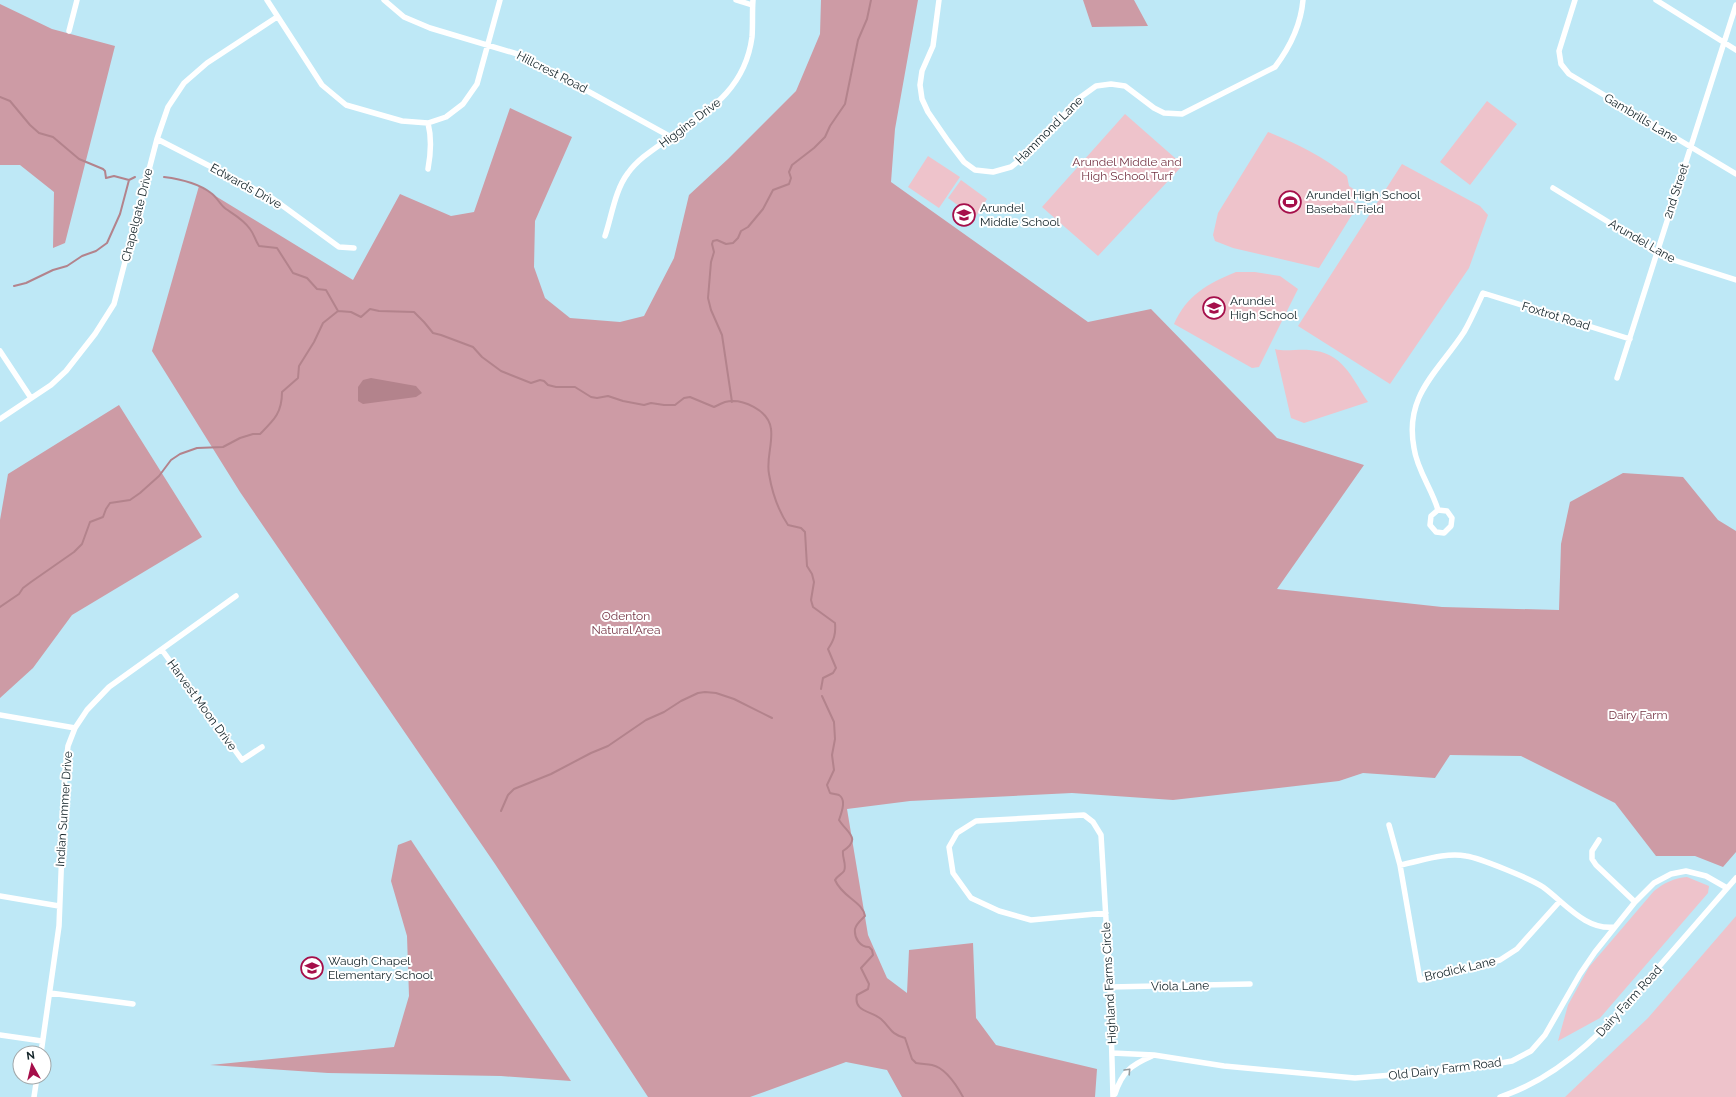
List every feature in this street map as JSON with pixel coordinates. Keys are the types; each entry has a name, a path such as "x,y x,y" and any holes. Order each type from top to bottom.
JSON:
{"street":[{"path":"69,31 77,0"},
{"path":"266,0 322,85 346,105 402,121 428,123 446,117 463,104 477,84 500,0"},
{"name":"Hillcrest Road","path":"384,0 404,17 410,20 430,28 488,44 524,56 671,138"},
{"path":"736,0 753,2"},
{"name":"Hammond Lane","path":"939,0 933,46 922,72 920,85 922,99 928,112 964,162 975,170 993,172 1011,167 1030,152 1075,102 1096,86 1111,84 1125,86 1139,95 1154,108 1164,113 1182,114 1275,67 1285,54 1301,18 1303,0"},
{"name":"Gambrills Lane","path":"1575,0 1559,51 1561,64 1569,74 1736,174"},
{"path":"1656,0 1736,50"},
{"name":"Higgins Drive","path":"605,236 621,185 628,172 640,160 721,100 735,83 744,66 751,38 753,2"},
{"name":"2nd Street","path":"1617,378 1736,5"},
{"name":"Chapelgate Drive","path":"0,419 51,385 66,371 95,334 114,304 156,138 168,107 184,83 207,63 277,17"},
{"path":"428,123 431,133 431,152 428,169"},
{"name":"Edwards Drive","path":"156,138 272,198 339,247 354,248"},
{"name":"Arundel Lane","path":"1553,188 1667,258 1736,280"},
{"name":"Foxtrot Road","path":"1438,510 1414,449 1411,424 1413,410 1422,390 1464,331 1483,293 1630,339"},
{"path":"0,351 31,398"},
{"path":"1438,510 1447,511 1452,518 1451,526 1444,533 1436,532 1430,525 1431,516 1438,510"},
{"name":"Indian Summer Drive","path":"41,1045 59,926 65,772 68,746 75,728 87,710 109,687 236,596"},
{"name":"Harvest Moon Drive","path":"162,650 242,760 262,747"},
{"path":"0,715 75,728"},
{"name":"Highland Farms Circle","path":"1106,913 1031,920 999,911 971,898 953,873 949,847 957,833 976,821 1084,815 1093,822 1101,835 1106,913 1110,987 1114,1097"},
{"name":"Brodick Lane","path":"1389,825 1400,865 1420,980 1500,960 1517,949 1560,901"},
{"path":"1599,840 1592,851 1592,859 1596,866 1635,902"},
{"path":"1400,865 1446,856 1466,856 1542,886 1589,923 1598,927 1615,928"},
{"name":"Old Dairy Farm Road","path":"1154,1055 1224,1066 1355,1078 1460,1070 1512,1061 1531,1051 1545,1035 1580,974 1595,952 1635,902 1661,878 1686,871 1706,876 1727,888"},
{"name":"Dairy Farm Road","path":"1500,1097 1554,1072 1590,1044 1631,1000 1736,878"},
{"path":"0,896 59,906"},
{"name":"Viola Lane","path":"1110,987 1250,984"},
{"path":"50,993 133,1004"},
{"path":"0,1035 42,1041"},
{"name":"Highland Farms Circle","path":"1112,1053 1154,1055"},
{"path":"1114,1097 1119,1081 1130,1068 1154,1055"},
{"path":"34,1097 36,1085"}],"green space":[{"name":"Odenton Natural Area","path":"821,0 918,0 895,129 891,182 1088,322 1151,309 1277,438 1364,465 1277,589 1442,607 1559,610 1561,544 1570,502 1623,473 1683,477 1718,520 1736,531 1736,852 1723,867 1695,856 1656,856 1615,803 1521,756 1450,755 1435,778 1363,773 1339,781 1173,800 1072,793 910,801 847,809 868,935 887,978 907,993 909,950 973,943 976,1018 996,1045 1097,1069 1095,1097 902,1097 887,1070 846,1062 750,1097 648,1097 495,864 240,492 152,351 199,186 353,280 400,194 451,216 474,212 510,108 572,137 535,221 534,267 545,298 570,318 620,322 644,316 674,258 689,195 728,159 796,91 820,34"},
{"path":"1083,0 1134,0 1148,26 1092,27"},
{"path":"0,4 52,29 115,46 65,243 53,248 54,192 20,165 0,165"},
{"path":"1487,101 1517,124 1470,185 1440,162"},
{"name":"Arundel Middle and High School Turf","path":"1125,114 1183,165 1098,256 1042,207"},
{"name":"Arundel High School Baseball Field","path":"1268,132 1300,146 1328,162 1347,176 1349,186 1355,190 1355,196 1352,200 1358,205 1319,268 1233,248 1215,241 1213,235 1218,213"},
{"path":"928,156 960,177 939,208 908,187"},
{"path":"1402,164 1480,206 1488,215 1469,268 1390,384 1298,326"},
{"path":"961,180 987,199 975,218 948,198"},
{"path":"1236,272 1255,272 1280,276 1298,289 1259,367 1252,368 1174,324 1185,305 1199,292 1216,281"},
{"path":"1275,349 1309,350 1330,355 1345,367 1368,402 1304,423 1291,418"},
{"path":"119,405 202,537 72,615 33,668 0,698 0,520 8,474"},
{"path":"411,840 571,1081 501,1076 328,1073 210,1065 394,1047 409,996 407,936 391,881 398,845"},
{"path":"1687,877 1709,886 1708,893 1600,1018 1558,1041 1568,1005 1589,967 1654,891 1669,881"},
{"path":"1736,916 1736,1097 1565,1097 1648,1018"}],"shaded area":[{"path":"371,378 416,386 422,393 416,397 363,404 358,401 358,387 363,380"}],"waterway":[{"path":"732,402 722,335 711,310 708,298 711,262 714,252 712,244 713,241 717,240 726,244 733,243 738,238 741,231 748,227 763,209 773,190 789,184 791,178 789,172 792,165 814,148 825,137 830,126 845,104 858,40 867,19 871,0"},
{"path":"0,97 10,101 30,125 39,133 53,137 79,159 103,169 105,171 106,178 114,176 129,180 135,177"},
{"path":"164,177 189,182 211,193 224,207 248,226 259,246 277,248 293,273 307,278 317,289 326,290 338,311 351,312 361,317 370,309 379,311 414,312 433,333 473,347 482,357 501,371 531,383 540,380 544,381 548,385 556,387 575,387 591,397 597,398 608,396 623,401 644,405 651,403 675,405 684,398 690,397 714,407 725,402 732,401 746,404 760,411 769,422 771,429 768,468 776,501 788,525 801,528 805,532 807,566 812,574 814,582 811,600 813,607 835,623 834,637 828,649 836,668 833,673 823,678 821,689"},
{"path":"14,286 26,283 53,270 67,266 82,256 96,251 107,243 120,214 129,180"},
{"path":"0,607 19,594 23,588 31,582 74,552 82,544 90,522 103,517 110,503 130,500 159,476 171,460 180,454 197,448 223,447 240,438 253,434 260,434 279,411 282,392 298,378 299,366 314,342 323,323 338,311"},
{"path":"501,811 508,795 514,789 551,774 591,753 608,746 646,720 698,693 716,693 734,699 772,718"},
{"path":"822,696 834,722 835,739 832,755 834,770 827,785 830,793 839,795 843,800 843,807 839,820 849,832 852,839 852,842 843,851 845,866 844,871 835,880 842,891 863,911 865,916 859,922 855,932 860,944 869,947 872,950 873,955 861,968 869,984 868,989 857,995 858,1005 860,1008 881,1019 893,1032 905,1038 912,1059 916,1063 932,1065 942,1070 954,1083 963,1097"}],"place":[{"name":"Arundel High School Baseball Field","path":"1290,202"},
{"name":"Arundel Middle School","path":"964,215"},
{"name":"Arundel High School","path":"1214,308"},
{"name":"Waugh Chapel Elementary School","path":"312,968"}],"park label":[{"name":"Dairy Farm","path":"1638,715"}]}
